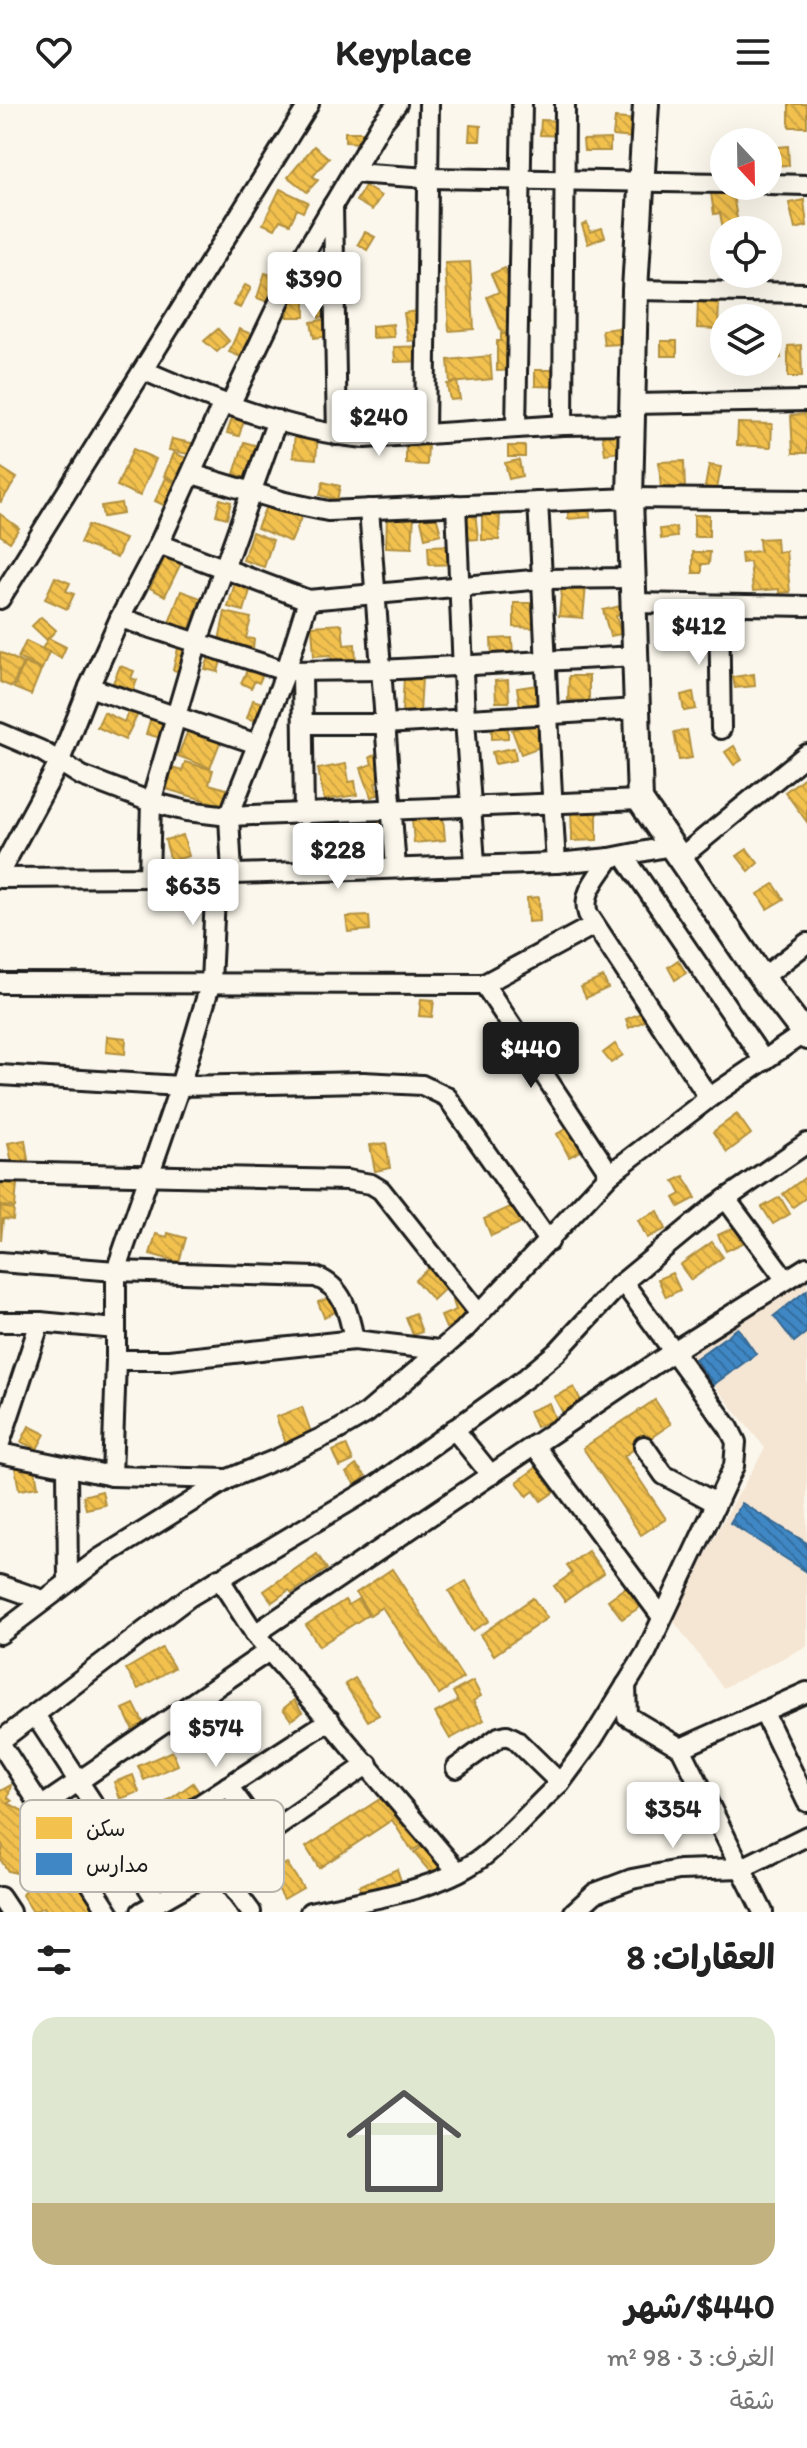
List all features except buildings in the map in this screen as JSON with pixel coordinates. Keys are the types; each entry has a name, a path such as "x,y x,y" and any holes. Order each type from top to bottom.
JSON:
{"main road":[{"path":"646,104 635,290 630,498 640,800 762,978 806,1035"}],"street":[{"path":"0,599 309,104"},
{"path":"397,104 381,124 293,273 120,618 59,763 0,875 149,877 475,863 556,863 676,852 807,754"},
{"path":"425,434 429,104"},
{"path":"516,428 522,104"},
{"path":"563,425 565,104"},
{"path":"352,173 429,178 710,183"},
{"path":"782,184 807,185"},
{"path":"333,205 337,435"},
{"path":"635,290 807,293"},
{"path":"145,371 226,404 277,420 337,435 365,438 563,425 632,414 807,401"},
{"path":"149,877 151,802 197,644 277,420"},
{"path":"192,474 328,511 630,498 807,500"},
{"path":"538,502 547,661 546,714 556,863"},
{"path":"456,505 475,863"},
{"path":"369,509 396,868"},
{"path":"159,544 308,600 543,579 632,578"},
{"path":"112,1476 116,1271 180,1086 211,982 229,816 257,744 294,671 308,600"},
{"path":"633,603 807,606"},
{"path":"719,605 721,729"},
{"path":"120,618 197,644 294,671 381,670 635,656"},
{"path":"294,671 303,724 304,815"},
{"path":"89,687 257,744"},
{"path":"303,724 385,724 637,709"},
{"path":"0,733 40,750 82,776 151,802 187,811 229,816 640,800"},
{"path":"617,857 585,900 594,925 709,1098"},
{"path":"617,857 764,1061"},
{"path":"0,983 484,984 594,925"},
{"path":"762,978 807,943"},
{"path":"484,984 546,1073 610,1174"},
{"path":"0,1634 99,1559 228,1479 291,1453 367,1413 479,1314 610,1174 709,1098 806,1035"},
{"path":"0,1075 180,1086 363,1082 422,1085 447,1097 460,1113 549,1242"},
{"path":"37,1800 0,1742 9,1725 35,1715 176,1606 377,1485 526,1378 557,1352 623,1282 726,1199 807,1143"},
{"path":"0,1172 347,1180 371,1184 381,1190 479,1314"},
{"path":"726,1199 786,1280"},
{"path":"0,1262 116,1271 316,1277 330,1282 340,1295 354,1340"},
{"path":"255,1634 674,1351 807,1267"},
{"path":"310,1912 408,1890 458,1872 481,1859 560,1783 592,1740 646,1653 734,1466 736,1442 623,1282"},
{"path":"0,1322 40,1322 116,1329"},
{"path":"0,1443 40,1322"},
{"path":"116,1360 169,1360 354,1340 439,1350"},
{"path":"454,1429 491,1475"},
{"path":"534,1445 662,1617"},
{"path":"644,1446 664,1475 716,1503"},
{"path":"0,1453 112,1476 228,1479"},
{"path":"67,1467 68,1582"},
{"path":"219,1578 255,1634 458,1872"},
{"path":"0,1585 43,1600"},
{"path":"52,1800 270,1650"},
{"path":"626,1685 627,1716 681,1748 763,1912"},
{"path":"681,1748 807,1692"},
{"path":"763,1711 807,1802"},
{"path":"35,1715 91,1800"},
{"path":"206,1800 330,1720"},
{"path":"456,1768 499,1737 507,1735 515,1739 560,1783"},
{"path":"284,1823 368,1764"},
{"path":"228,1786 238,1800"},
{"path":"574,1912 595,1893 632,1879 679,1870 742,1868 807,1836"},
{"path":"96,1892 109,1912"},
{"path":"149,1907 176,1892"},
{"path":"236,1892 251,1912"},
{"path":"0,1897 10,1912"}],"shaded area":[{"path":"807,1281 807,1646 723,1688 673,1620 722,1523 765,1448 690,1355"}]}
